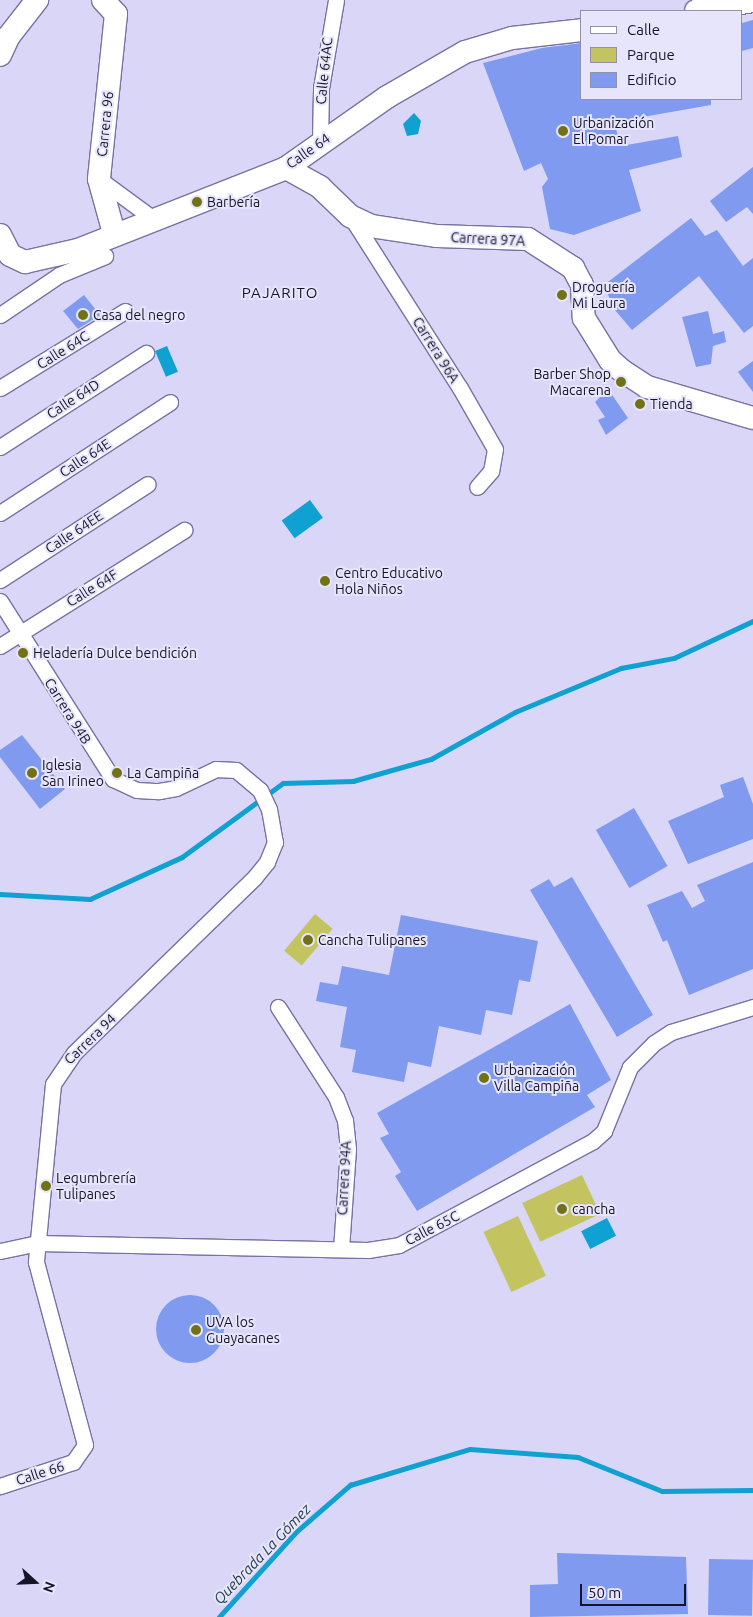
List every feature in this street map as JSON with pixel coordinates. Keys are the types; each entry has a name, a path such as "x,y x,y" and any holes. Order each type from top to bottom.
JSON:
{"street":[{"path":"0,56 9,36 38,0"},
{"name":"Calle 64AC","path":"320,142 321,88 336,0"},
{"path":"702,10 753,1"},
{"name":"Carrera 96","path":"113,5 99,179 114,232"},
{"name":"Calle 64","path":"0,235 10,255 25,262 78,250 114,232 286,168 320,142 417,78 466,52 512,38 580,30"},
{"path":"286,168 320,186 350,216"},
{"path":"99,179 152,218"},
{"name":"Carrera 97A","path":"350,216 390,231 528,239 573,268 582,285 584,318 610,360 621,370 647,386 753,418"},
{"name":"Carrera 96A","path":"350,216 495,449 491,471 478,487"},
{"path":"0,315 59,275 105,256"},
{"name":"Calle 64C","path":"0,388 125,311"},
{"name":"Calle 64D","path":"0,446 146,353"},
{"name":"Calle 64E","path":"0,514 170,402"},
{"name":"Calle 64EE","path":"0,580 148,484"},
{"name":"Calle 64F","path":"0,646 184,530"},
{"name":"Carrera 94B","path":"0,601 113,780 137,790 159,791"},
{"name":"Carrera 94","path":"79,1457 85,1436 41,1284 37,1242 53,1084 59,1070 267,862 274,842 269,809 253,781 236,770 216,769 176,788 159,791"},
{"name":"Carrera 94A","path":"278,1007 336,1097 345,1120 348,1149 340,1248"},
{"name":"Calle 65C","path":"0,1251 37,1242 368,1250 399,1245 593,1141 604,1131 630,1067 641,1053 671,1032 753,1007"},
{"name":"Calle 66","path":"0,1486 79,1457"}],"green space":[{"name":"Cancha Tulipanes","path":"315,914 333,929 302,966 284,951"},
{"name":"cancha","path":"582,1175 600,1214 540,1242 522,1203"},
{"path":"518,1216 546,1276 511,1292 484,1232"}],"water":[{"path":"414,113 421,121 418,134 407,136 403,124"},
{"path":"167,346 178,372 166,377 155,351"},
{"path":"310,500 323,518 295,538 282,521"},
{"path":"607,1218 616,1236 590,1249 581,1231"}],"building":[{"path":"753,20 753,48 743,51 743,23"},
{"name":"Urbanización El Pomar","path":"580,43 580,100 711,100 711,105 614,122 621,146 678,136 682,157 629,170 641,211 574,235 550,229 542,187 548,179 541,163 524,171 483,63 542,48"},
{"path":"753,167 753,214 747,207 726,222 710,201"},
{"path":"691,218 705,236 717,230 743,266 753,258 753,326 744,333 699,276 632,330 614,309 604,285"},
{"name":"Casa del negro","path":"84,295 100,315 78,329 63,311"},
{"path":"708,311 713,334 724,331 726,342 713,346 711,364 696,367 682,317"},
{"path":"753,361 753,392 738,372"},
{"path":"608,389 628,418 606,435 598,420 605,417 595,402"},
{"name":"Iglesia San Irineo","path":"22,735 65,789 40,809 0,757 0,750"},
{"path":"743,777 753,804 753,839 688,864 668,821 724,797 720,785"},
{"path":"634,808 668,866 629,888 596,830"},
{"path":"753,862 753,969 689,995 667,940 663,942 647,905 682,891 692,908 705,901 697,885"},
{"path":"572,877 653,1015 617,1037 530,890 549,879 554,887"},
{"path":"401,915 538,941 530,982 519,980 512,1015 486,1010 481,1035 439,1026 431,1067 408,1062 404,1082 352,1072 356,1050 340,1047 347,1007 316,1001 320,982 338,985 342,966 389,975"},
{"path":"570,1004 611,1080 587,1095 595,1107 417,1211 395,1176 401,1172 380,1138 389,1134 377,1113"},
{"path":"190,1295 203,1298 214,1305 221,1316 224,1329 221,1342 214,1353 203,1360 190,1363 177,1360 166,1353 159,1342 156,1329 159,1316 166,1305 177,1298"},
{"path":"557,1553 686,1557 688,1614 530,1617 530,1585 558,1584"},
{"path":"709,1559 753,1560 752,1616 708,1615"}],"waterway":[{"path":"0,894 90,899 182,857 283,783 353,781 431,759 515,712 621,668 674,658 753,621"},
{"name":"Quebrada La Gómez","path":"219,1617 296,1532 350,1485 470,1449 578,1457 662,1491 753,1490"}],"place":[{"name":"Urbanización El Pomar","path":"563,131"},
{"name":"Barbería","path":"197,202"},
{"name":"Droguería Mi Laura","path":"562,295"},
{"name":"Casa del negro","path":"83,315"},
{"name":"Barber Shop Macarena","path":"621,382"},
{"name":"Tienda","path":"640,404"},
{"name":"Centro Educativo Hola Niños","path":"325,581"},
{"name":"Heladería Dulce bendición","path":"23,653"},
{"name":"Iglesia San Irineo","path":"32,773"},
{"name":"La Campiña","path":"117,773"},
{"name":"Cancha Tulipanes","path":"308,940"},
{"name":"Urbanización Villa Campiña","path":"484,1078"},
{"name":"Legumbrería Tulipanes","path":"46,1186"},
{"name":"cancha","path":"562,1209"},
{"name":"UVA los Guayacanes","path":"196,1330"}],"district":[{"name":"PAJARITO","path":"280,293"}]}
